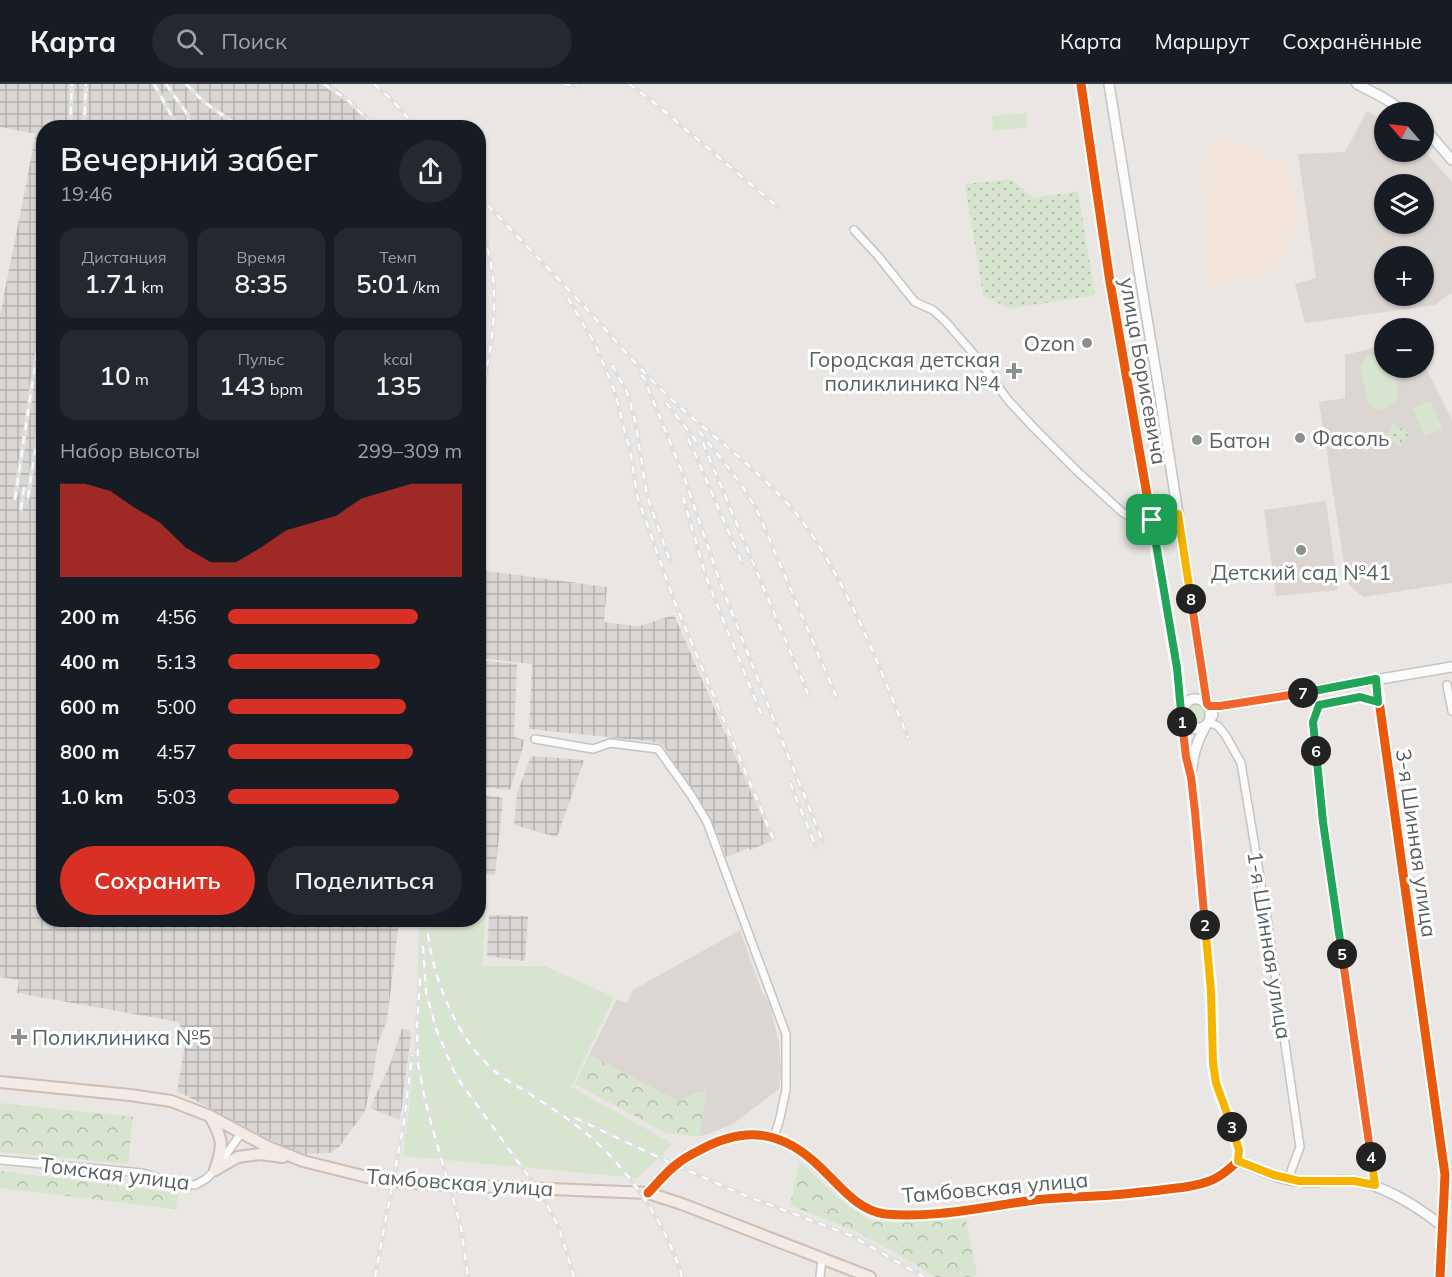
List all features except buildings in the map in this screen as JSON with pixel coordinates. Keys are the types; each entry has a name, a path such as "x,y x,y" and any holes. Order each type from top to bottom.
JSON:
{"main road":[{"name":"Тамбовская улица","path":"0,1082 171,1101 210,1116 268,1147 303,1161 363,1176 450,1185 648,1193 870,1277"},
{"path":"210,1116 222,1141 221,1154 215,1170"},
{"path":"215,1170 238,1156 260,1154 303,1161"}],"street":[{"name":"улица Борисевича","path":"1081,84 1110,282 1177,668 1186,757 1191,777 1211,991 1213,1063 1216,1083 1239,1150 1238,1161"},
{"name":"улица Борисевича","path":"1109,84 1208,705"},
{"path":"1357,84 1390,102"},
{"path":"1434,139 1452,160"},
{"path":"854,230 915,302 933,310 946,322 1008,399 1076,470 1129,516 1142,523 1178,514"},
{"path":"1208,705 1220,706 1452,667"},
{"name":"3-я Шинная улица","path":"1376,679 1445,1175 1443,1227"},
{"path":"1447,685 1452,711"},
{"path":"1375,1185 1323,822 1313,722 1319,705 1360,697 1378,702"},
{"path":"1194,699 1208,705 1211,714 1208,722 1196,729 1187,726 1181,714 1185,704 1194,699"},
{"name":"улица Борисевича","path":"1191,777 1194,749 1208,722 1220,706"},
{"name":"1-я Шинная улица","path":"1208,722 1218,726 1241,763 1267,920 1300,1148 1288,1179"},
{"path":"535,739 593,749 610,743 658,749 691,795 706,822 786,1034 786,1090 774,1137"},
{"name":"Томская улица","path":"0,1160 142,1173 180,1184 195,1185 215,1170 242,1132"},
{"name":"Тамбовская улица","path":"648,1193 675,1165 711,1145 731,1137 747,1135 774,1137 793,1145 804,1152 854,1200 868,1209 883,1214 916,1215 1037,1200 1185,1187 1212,1181 1238,1161"},
{"path":"1238,1161 1299,1181 1354,1181 1375,1185 1427,1213 1443,1227"},
{"path":"1443,1227 1452,1221"},
{"path":"1440,1277 1443,1227"},
{"path":"820,1277 822,1258"}],"shaded area":[{"path":"0,84 330,84 372,120 36,120 36,134 0,127"},
{"path":"1367,111 1374,115 1374,162 1434,161 1452,182 1452,292 1434,305 1434,246 1374,246 1374,306 1428,306 1305,323 1295,284 1316,278 1298,154 1345,152"},
{"path":"36,134 36,927 398,927 387,1021 378,1043 365,1111 339,1147 330,1153 300,1154 177,1091 185,1045 179,1022 17,993 19,980 0,977 0,315"},
{"path":"1219,138 1243,143 1286,166 1300,219 1274,274 1207,285 1201,168"},
{"path":"1374,348 1374,378 1431,378 1452,421 1452,583 1363,597 1347,583 1319,402 1345,398 1345,355"},
{"name":"Детский сад №41","path":"1326,501 1338,590 1276,596 1264,510"},
{"path":"486,571 607,587 604,622 635,626 674,615 772,841 726,857 708,816 663,745 655,742 529,729 532,664 486,659"},
{"path":"486,661 517,664 514,737 525,740 510,790 486,788"},
{"path":"531,756 584,760 557,837 514,825 517,793"},
{"path":"486,795 503,799 495,875 486,874"},
{"path":"489,915 528,916 525,961 487,956"},
{"path":"740,930 761,990 770,1005 779,1044 781,1072 779,1089 733,1124 700,1136 667,1133 575,1084 617,999 627,1003 633,990"},
{"path":"402,1029 409,1030 411,1035 400,1120 370,1108 390,1064"}],"green space":[{"path":"1026,113 1027,127 993,131 992,116"},
{"path":"1011,179 1034,198 1078,191 1095,295 1009,309 983,295 965,184"},
{"path":"1374,355 1374,378 1395,378 1396,400 1386,408 1377,410 1369,403 1360,368 1367,356"},
{"path":"1431,401 1442,429 1424,436 1413,408"},
{"path":"1393,424 1409,433 1401,447 1386,438"},
{"path":"1196,704 1203,707 1206,714 1203,721 1196,724 1189,721 1186,714 1189,707"},
{"path":"419,927 484,927 482,966 545,966 614,997 571,1087 673,1144 637,1178 403,1156 416,1032"},
{"path":"590,1055 678,1101 706,1089 700,1136 667,1133 575,1084"},
{"path":"0,1103 133,1117 128,1164 0,1152"},
{"path":"800,1162 843,1202 868,1220 895,1223 966,1219 977,1274 973,1277 935,1277 853,1230 790,1205"},
{"path":"0,1171 178,1193 176,1209 0,1188"}],"railway":[{"path":"70,120 72,84"},
{"path":"84,120 86,84"},
{"path":"154,84 174,120"},
{"path":"166,84 188,115 188,120"},
{"path":"186,84 204,102 230,120"},
{"path":"324,84 349,101 368,120"},
{"path":"374,84 410,120"},
{"path":"563,84 578,86"},
{"path":"629,84 778,207"},
{"path":"486,203 634,362 687,413 747,464 801,520 843,588 908,738"},
{"path":"486,243 494,292 492,339 486,372"},
{"path":"568,298 596,346 614,389 631,455 637,496 675,603 773,838"},
{"path":"15,499 36,359"},
{"path":"612,365 627,392 635,420 647,496 670,561"},
{"path":"641,375 684,477 720,582 823,842"},
{"path":"666,403 698,446"},
{"path":"699,431 741,484 757,510 836,696"},
{"path":"688,439 742,563"},
{"path":"703,443 808,694"},
{"path":"28,497 36,445"},
{"path":"21,509 24,488"},
{"path":"683,497 706,577 761,714"},
{"path":"790,783 816,847"},
{"path":"427,927 440,986 455,1019 472,1047 500,1076 571,1121 611,1156 654,1214 675,1256 682,1277"},
{"path":"423,946 426,992 436,1029 456,1076 542,1195 559,1228 574,1277"},
{"path":"420,979 417,1027 418,1063 431,1123 461,1227 468,1277"},
{"path":"375,1277 404,1122 412,1055"},
{"path":"575,1118 739,1193 852,1236 924,1277"}],"cycle path":[{"path":"648,1193 669,1171 688,1156 717,1142 748,1135 778,1139 792,1146 806,1155 849,1196 866,1208 885,1214 903,1215 960,1211 1054,1198 1112,1195 1185,1187 1214,1179 1238,1161 1239,1150 1216,1083 1213,1063 1211,991 1195,812 1186,757 1177,668 1110,282 1081,84"},
{"path":"1376,679 1445,1175 1440,1277"}],"place":[{"name":"Ozon","path":"1087,343"},
{"name":"Городская детская поликлиника №4","path":"1014,371"},
{"name":"Фасоль","path":"1300,438"},
{"name":"Батон","path":"1197,440"},
{"name":"Детский сад №41","path":"1301,550"},
{"name":"Поликлиника №5","path":"19,1037"}],"route":[{"path":"1178,514 1209,706 1326,689 1376,679 1378,702 1360,697 1319,705 1313,722 1323,822 1375,1185 1354,1181 1299,1181 1274,1175 1238,1161 1239,1150 1216,1083 1213,1063 1211,991 1195,812 1186,757 1177,668 1152,520 1178,514"}]}
